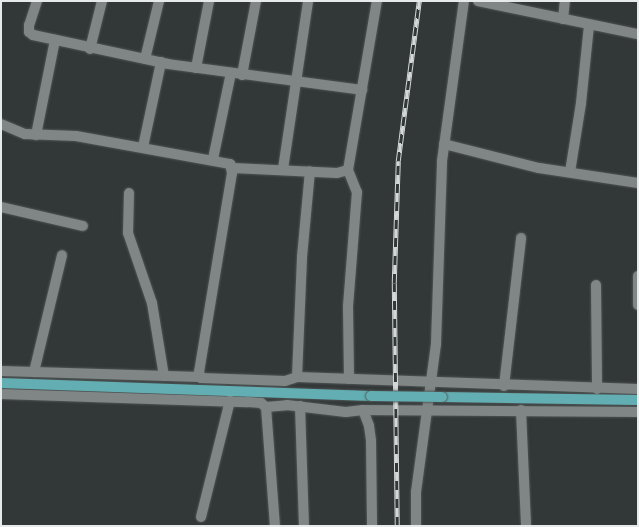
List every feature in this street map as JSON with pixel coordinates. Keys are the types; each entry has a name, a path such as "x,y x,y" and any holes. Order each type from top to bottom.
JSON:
{"main road":[{"path":"1,383 371,396 638,400"}],"street":[{"path":"37,1 29,32 55,40 90,49 196,68 362,90"},
{"path":"90,49 102,1"},
{"path":"145,59 159,1"},
{"path":"196,68 209,1"},
{"path":"242,75 256,1"},
{"path":"283,169 308,1"},
{"path":"349,379 348,306 357,192 348,170 377,1"},
{"path":"416,526 416,492 432,384 444,144 464,1"},
{"path":"478,1 638,34"},
{"path":"563,19 565,1"},
{"path":"570,172 581,103 589,24"},
{"path":"36,135 55,40"},
{"path":"143,147 162,62"},
{"path":"213,159 231,73"},
{"path":"1,124 36,135 76,136 213,159 226,162 233,168 283,169 337,173 348,170"},
{"path":"444,144 539,168 638,183"},
{"path":"201,377 233,168"},
{"path":"297,377 302,257 310,171"},
{"path":"129,194 129,237 152,303 164,376"},
{"path":"1,207 83,226"},
{"path":"504,386 522,238"},
{"path":"34,372 62,254"},
{"path":"638,276 638,305"},
{"path":"596,285 597,389"},
{"path":"1,371 285,381 297,377 432,384 638,389"},
{"path":"1,394 230,401 261,403 266,407 300,406 365,414 427,410 638,412"},
{"path":"201,517 230,401"},
{"path":"300,406 304,526"},
{"path":"266,407 275,526"},
{"path":"520,410 526,526"},
{"path":"365,414 371,441 372,526"}],"railway":[{"path":"397,526 394,283 398,161 419,1"}]}
